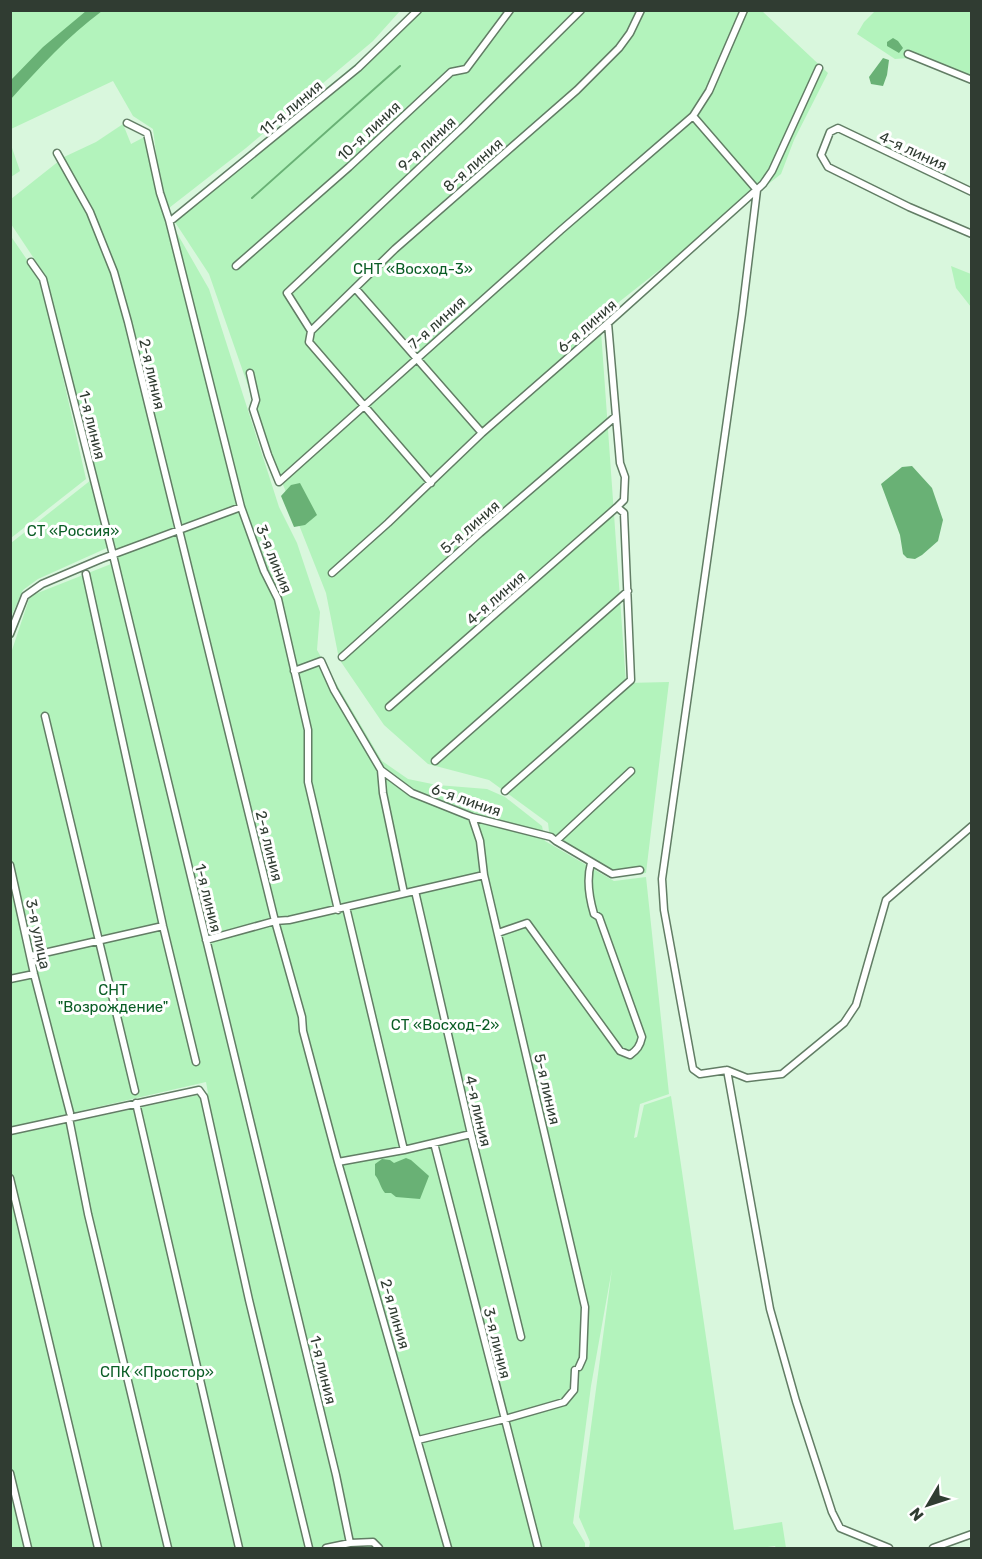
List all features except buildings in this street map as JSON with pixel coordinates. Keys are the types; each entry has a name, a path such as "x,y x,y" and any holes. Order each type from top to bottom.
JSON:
{"street":[{"name":"11-я линия","path":"171,220 358,68 418,10"},
{"name":"10-я линия","path":"236,266 349,167 451,72 466,69 510,10"},
{"name":"9-я линия","path":"311,332 287,293 464,126 581,10"},
{"name":"8-я линия","path":"311,332 394,249 577,90 619,48 630,33 640,10"},
{"name":"7-я линия","path":"250,373 256,400 253,409 279,482 363,405 693,116 709,91 744,10"},
{"path":"908,54 972,80"},
{"name":"6-я линия","path":"332,573 482,433 757,190 772,171 819,68"},
{"path":"693,116 757,190 742,314 662,879 664,910 693,1069 700,1074 727,1070 747,1078 782,1074 844,1023 856,1005 886,900 972,826"},
{"name":"3-я линия","path":"127,123 147,133 160,193 171,220 242,507 264,572 278,599 308,730 308,782 338,909"},
{"name":"4-я линия","path":"972,192 838,129 830,132 821,155 828,167 909,207 972,234"},
{"name":"2-я линия","path":"57,153 90,212 114,272 275,921 302,1017 303,1031 448,1548"},
{"name":"1-я линия","path":"31,262 43,279 113,555 336,1475 350,1543"},
{"path":"355,288 482,433"},
{"path":"505,791 632,680 624,513 617,507 624,500 625,477 620,463 608,323"},
{"path":"311,332 309,342 431,483"},
{"name":"5-я линия","path":"342,657 480,533 615,417"},
{"path":"10,634 25,596 42,584 242,507"},
{"name":"4-я линия","path":"389,707 617,507"},
{"path":"86,574 163,926 196,1062"},
{"path":"435,761 628,591"},
{"path":"294,671 321,661 334,690 381,770 383,794 404,893"},
{"path":"45,716 135,1091"},
{"name":"6-я линия","path":"381,770 412,793 472,817 554,839"},
{"path":"631,771 554,839 612,874 640,870"},
{"name":"5-я линия","path":"418,1440 564,1402 574,1390 577,1368 583,1358 585,1307 484,875 480,841 472,817"},
{"path":"498,933 527,923 620,1051 630,1055 636,1051 642,1037 599,917 594,914 592,907 588,885 591,863"},
{"name":"3-я улица","path":"10,865 69,1115 88,1214 168,1548"},
{"path":"206,939 275,921 290,920 484,875"},
{"name":"4-я линия","path":"416,891 471,1134 521,1337"},
{"path":"346,907 404,1150"},
{"path":"31,956 163,926"},
{"path":"10,979 34,974"},
{"path":"727,1070 770,1309 796,1401 832,1512 840,1528 889,1548"},
{"path":"10,1131 69,1115 199,1090 204,1097 249,1300 309,1548"},
{"path":"136,1103 239,1548"},
{"path":"338,1162 404,1150 471,1134"},
{"name":"3-я линия","path":"434,1143 537,1548"},
{"path":"10,1178 98,1548"},
{"path":"10,1473 28,1548"},
{"path":"933,1548 972,1534"},
{"path":"326,1548 350,1543 373,1542 379,1548"}],"green space":[{"path":"11,11 400,11 373,41 246,148 169,208 161,181 170,221 209,289 279,507 297,543 320,612 317,650 382,761 408,779 437,785 487,789 505,797 542,826 545,841 614,881 646,877 669,1094 640,1104 634,1138 637,1137 644,1105 671,1096 734,1530 782,1522 786,1548 775,1546 759,1548 589,1548 590,1542 579,1517 612,1269 591,1386 573,1523 585,1543 585,1548 11,1548 11,1135 208,1093 206,1082 11,1127 10,656 30,596 111,564 316,1400 321,1399 45,275 11,224 11,199 64,157 96,142 123,124 131,144 150,134 157,161 153,129 133,116 113,81 11,129"},
{"name":"СНТ «Восход-3»","path":"417,11 762,11 828,73 794,140 781,174 600,317 626,683 669,682 646,873 611,877 550,840 548,823 489,780 428,764 384,725 339,659 326,593 278,472 209,274 171,216"},
{"path":"875,11 971,11 971,77 923,57 895,59 857,34 864,22"},
{"path":"10,142 20,171 11,177 10,177"},
{"path":"10,235 41,280 86,479 11,538"},
{"path":"951,266 971,274 971,307 956,288"},
{"name":"СТ «Россия»","path":"91,480 109,547 38,579 23,590 11,617 11,543"}],"shaded area":[{"path":"86,11 102,11 65,42 11,99 11,80 43,47"},
{"path":"893,38 903,48 899,53 887,46 887,42"},
{"path":"883,58 889,60 883,86 871,84 869,77"},
{"path":"912,466 932,488 943,520 938,541 915,559 907,558 903,554 900,535 881,484 902,467"},
{"path":"300,483 317,515 305,525 294,527 281,496 291,485"},
{"path":"406,1158 429,1176 420,1199 396,1197 391,1193 385,1193 375,1175 375,1164 382,1159 394,1163"}],"waterway":[{"path":"252,198 400,66"}],"park label":[{"name":"СНТ \"Возрождение\"","path":"113,998"},
{"name":"СТ «Восход-2»","path":"445,1025"},
{"name":"СПК «Простор»","path":"157,1372"}]}
